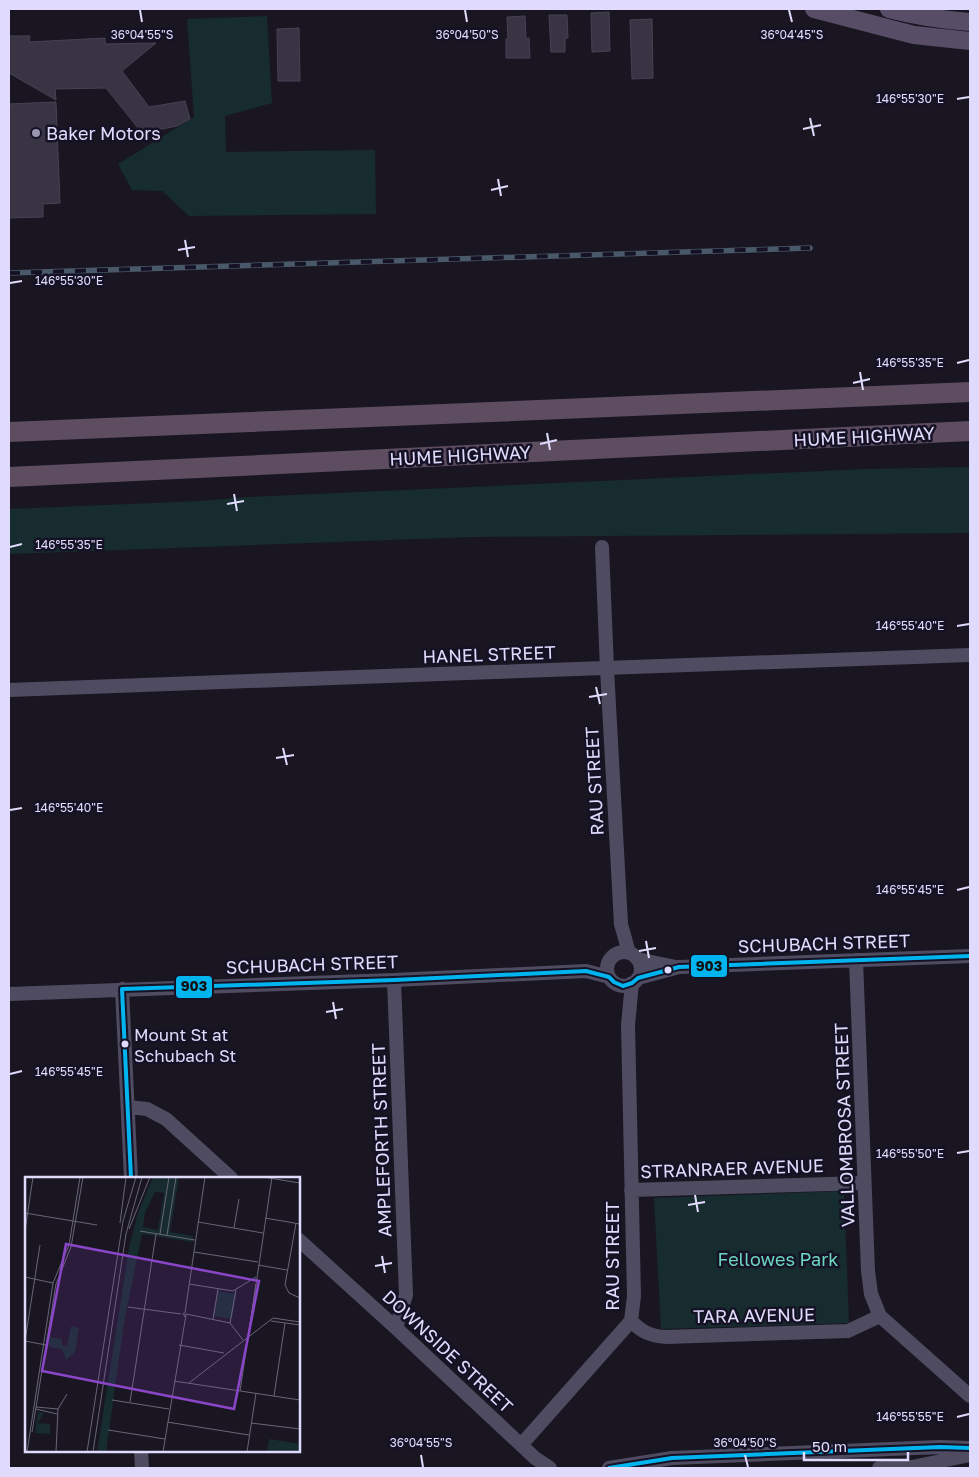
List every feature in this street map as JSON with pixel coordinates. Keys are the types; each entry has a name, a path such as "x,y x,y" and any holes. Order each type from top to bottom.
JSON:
{"highway":[{"path":"878,396 970,387"},
{"path":"9,432 970,392"},
{"name":"HUME HIGHWAY","path":"9,477 970,432"}],"main road":[{"path":"814,9 914,35 970,41"},
{"path":"889,9 927,18 970,22"}],"street":[{"name":"RAU STREET","path":"602,547 622,957"},
{"name":"HANEL STREET","path":"9,690 970,655"},
{"name":"SCHUBACH STREET","path":"9,994 394,980 586,970 622,957 679,967 970,956"},
{"path":"622,957 640,966 640,971 635,981 627,985 614,981 607,970 622,957"},
{"name":"VALLOMBROSA STREET","path":"856,960 864,1183 868,1271 871,1294 880,1316 970,1396"},
{"name":"SCHUBACH STREET","path":"635,981 679,967"},
{"name":"SCHUBACH STREET","path":"586,970 614,981"},
{"name":"AMPLEFORTH STREET","path":"394,980 406,1295 396,1328"},
{"name":"RAU STREET","path":"614,981 628,1025"},
{"name":"RAU STREET","path":"521,1445 631,1321 634,1296 628,1025 635,981"},
{"path":"122,989 131,1177"},
{"path":"128,1107 147,1109 166,1119 230,1177"},
{"name":"STRANRAER AVENUE","path":"631,1190 864,1183"},
{"name":"DOWNSIDE STREET","path":"300,1241 535,1458 550,1468"},
{"name":"TARA AVENUE","path":"631,1321 647,1334 666,1337 848,1332 880,1316"},
{"path":"609,1468 672,1458 940,1447 970,1448"},
{"path":"141,1452 142,1468"},
{"path":"879,1468 912,1467 970,1455"}],"green space":[{"path":"267,16 272,103 225,116 226,152 375,150 376,214 189,216 162,191 132,190 118,164 194,117 187,19"},
{"path":"970,467 970,551 969,533 472,537 9,554 9,509 866,469"},
{"name":"Fellowes Park","path":"844,1191 849,1323 661,1329 654,1198"}],"building":[{"path":"609,12 610,51 592,52 591,13"},
{"path":"549,15 567,15 568,38 565,38 565,52 551,52"},
{"path":"525,16 526,39 529,38 530,58 506,58 506,39 508,39 507,17"},
{"path":"652,19 653,78 632,79 630,20"},
{"path":"299,28 300,81 278,81 277,29"},
{"path":"9,36 30,36 29,42 105,38 105,44 156,43 122,71 149,107 185,101 190,119 177,126 142,133 106,88 55,89 56,100 9,73"},
{"path":"56,102 60,203 43,204 43,217 9,218 9,104"}],"railway":[{"path":"9,273 810,248"}],"transit line":[{"name":"903","path":"131,1177 122,989 394,980 586,971 609,977 614,982 623,986 632,983 638,978 679,967 970,956"},
{"name":"903","path":"609,1468 672,1458 940,1447 970,1448"}],"place":[{"name":"Baker Motors","path":"36,133"},
{"name":"Mount St at Schubach St","path":"125,1044"}]}
